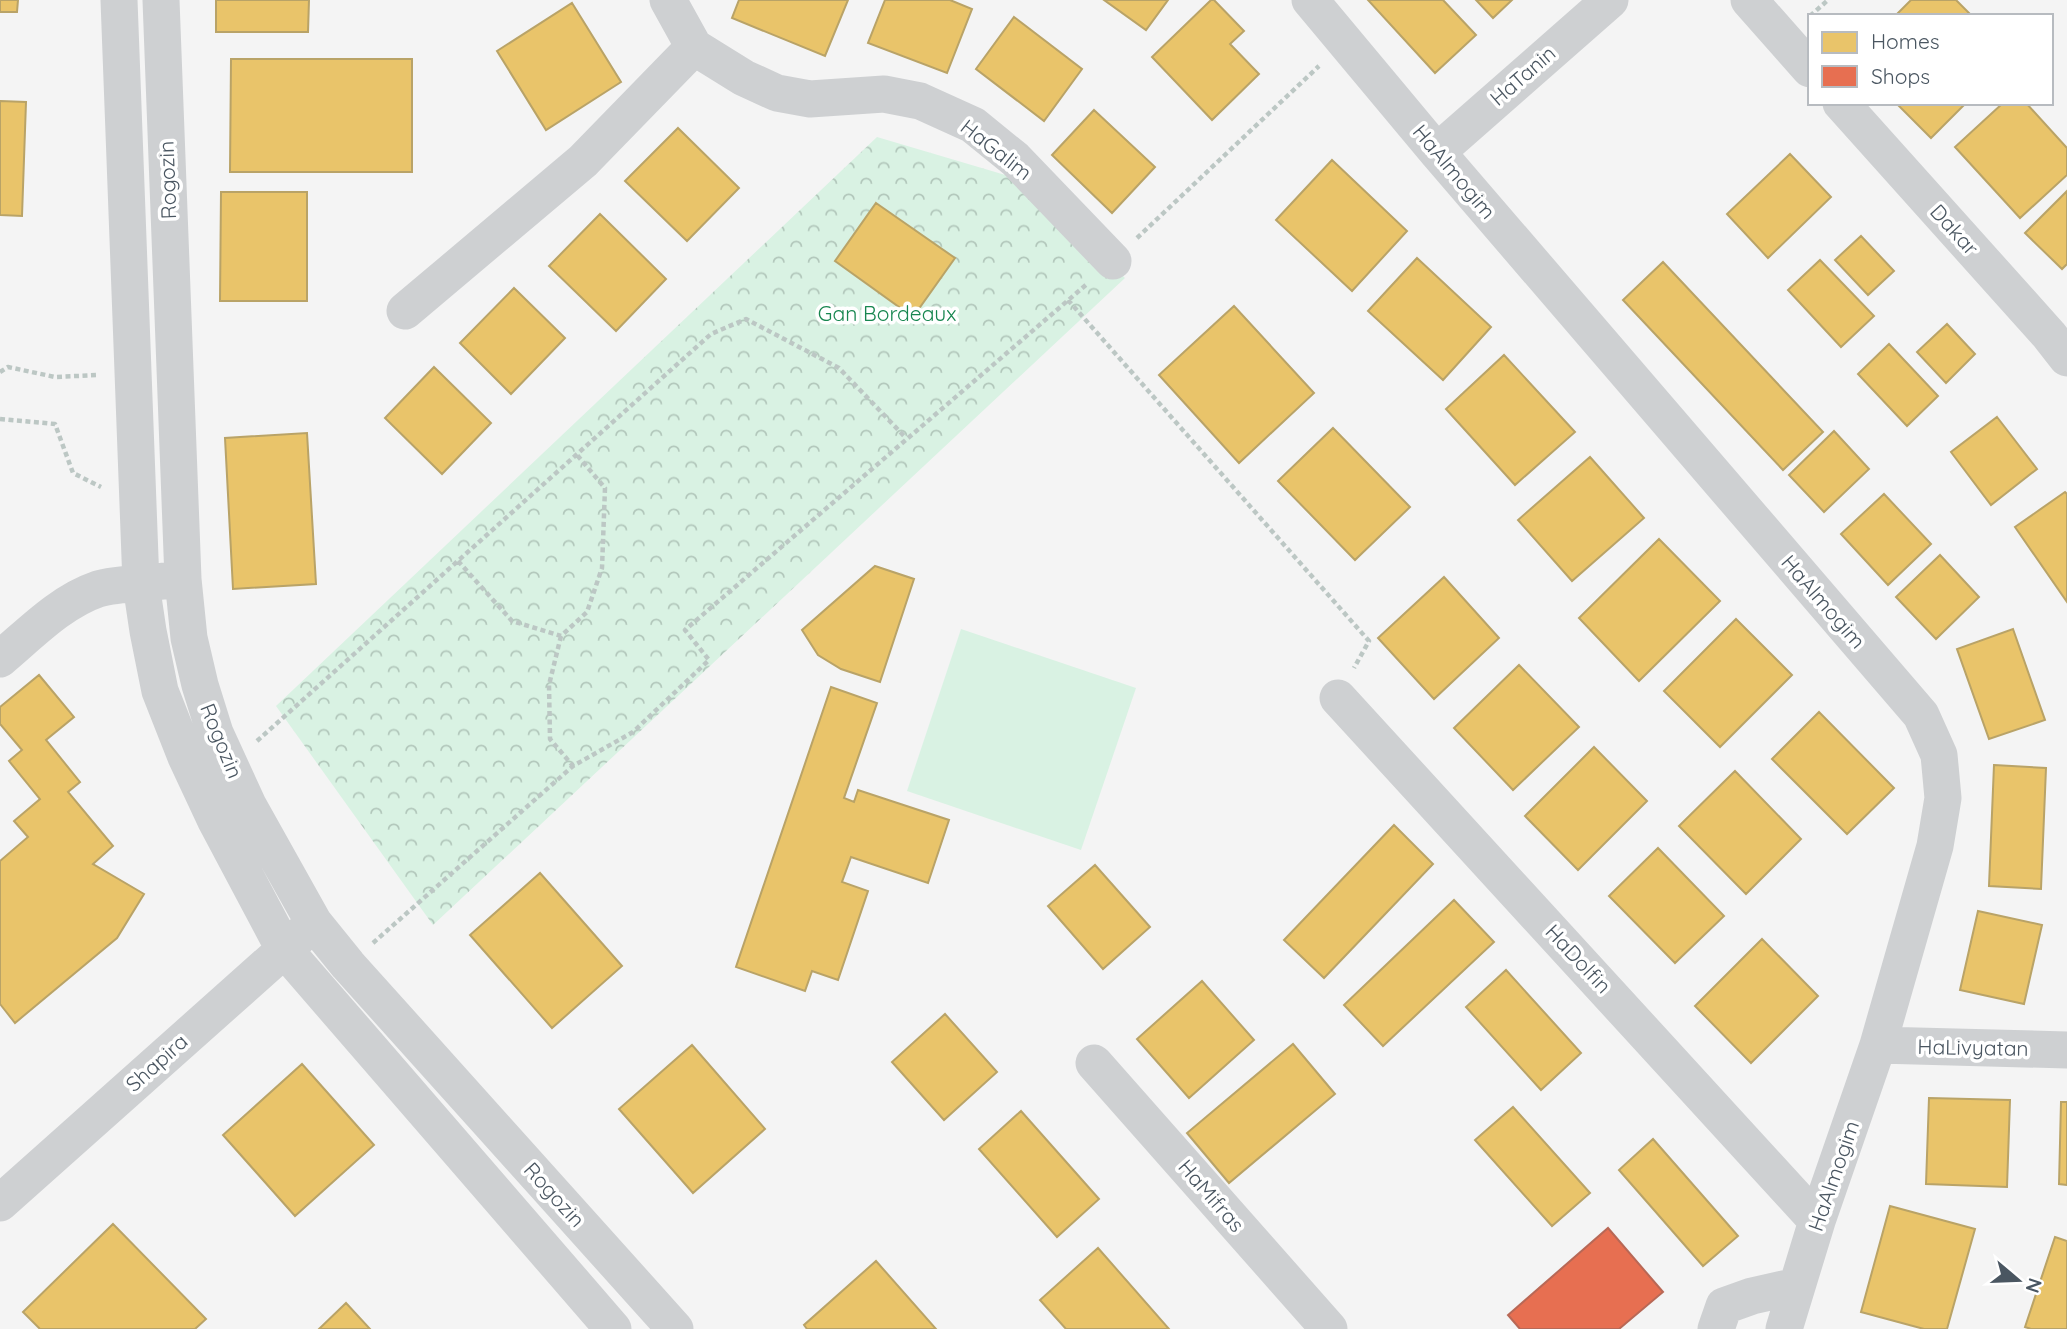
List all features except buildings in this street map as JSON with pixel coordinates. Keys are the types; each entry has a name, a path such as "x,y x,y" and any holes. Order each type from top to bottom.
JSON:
{"street":[{"name":"Rogozin","path":"119,0 141,584 160,691 186,757 215,819 284,949 613,1329"},
{"name":"Rogozin","path":"161,0 183,579 189,638 215,733 248,805 314,923 348,965 674,1329"},
{"name":"HaGalim","path":"668,0 694,47 744,78 777,93 810,99 884,94 920,102 972,125 1014,159 1113,261"},
{"name":"HaAlmogim","path":"1310,0 1437,152 1921,715 1939,755 1943,798 1935,846 1878,1045 1817,1221 1784,1329"},
{"name":"HaTanin","path":"1437,152 1610,0"},
{"path":"1749,0 1808,67"},
{"path":"405,311 583,161 694,47"},
{"name":"Dakar","path":"1843,105 2067,358"},
{"path":"0,659 59,609 81,596 101,589 183,579"},
{"name":"HaDolfin","path":"1338,698 1817,1221"},
{"name":"Shapira","path":"0,1203 314,923"},
{"name":"HaLivyatan","path":"1878,1045 2067,1050"},
{"name":"HaMifras","path":"1094,1063 1329,1329"},
{"path":"1716,1329 1724,1306 1752,1296 1797,1286"}],"path":[{"path":"1812,14 1828,0"},
{"path":"348,965 573,766 633,732 709,660 685,630 1113,261 1345,42"},
{"path":"1068,300 1369,640 1338,698"},
{"path":"230,765 711,334 746,319 839,368 906,438"},
{"path":"0,372 8,367 55,377 132,374"},
{"path":"0,419 55,424 73,473 137,504"},
{"path":"573,766 550,738 549,685 561,636 587,612 602,568 605,488 577,455"},
{"path":"458,561 512,621 561,636"}],"green space":[{"name":"Gan Bordeaux","path":"877,137 1019,179 1125,278 433,925 276,706"},
{"path":"961,629 1136,688 1081,850 907,791"}]}
